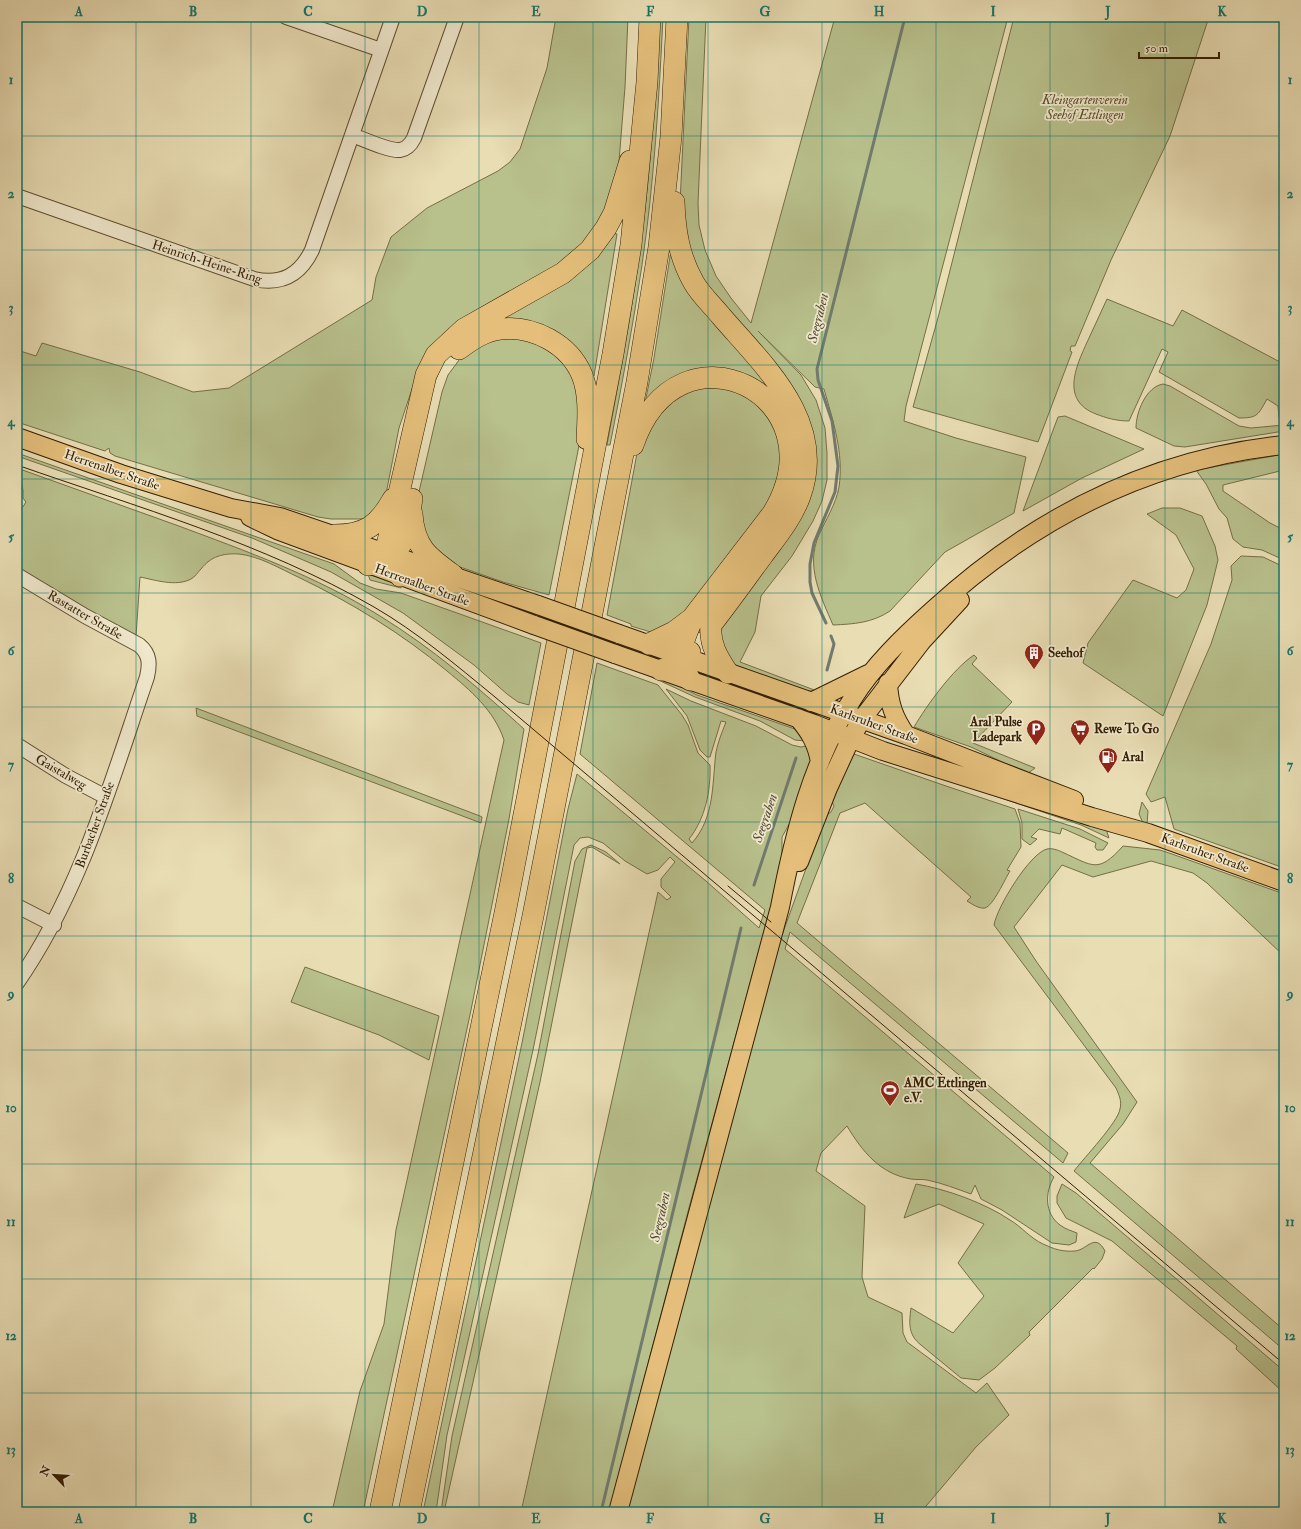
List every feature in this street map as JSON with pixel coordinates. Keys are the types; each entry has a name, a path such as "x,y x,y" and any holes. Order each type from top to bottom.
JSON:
{"highway":[{"path":"380,1512 505,913 613,354 631,245 644,110 650,17"},
{"path":"408,1512 533,916 650,309 671,138 677,17"},
{"path":"400,576 390,556 389,537 426,375 436,356 452,338 477,320 571,267 598,241 614,212 644,110"},
{"path":"661,670 685,664 686,635 702,621 788,522 800,495 805,475 806,456 798,418 788,396 769,371 694,284 683,260 678,246 675,229 671,138"},
{"path":"368,565 390,556 402,544 431,403 438,381 446,364 457,350 470,341 499,329 513,329 529,332 556,344 566,351 582,376 587,393 588,412 585,503"},
{"path":"613,504 638,429 652,406 672,389 688,381 701,378 730,380 743,384 756,391 773,405 784,426 790,455 790,470 786,487 773,513 702,621 649,644"},
{"path":"334,535 359,533 370,528 384,514 399,488"},
{"path":"411,505 413,527 420,547 438,564 454,575"},
{"path":"702,621 710,633 714,651 728,673"}],"main road":[{"name":"Herrenalber Straße","path":"17,437 121,474 231,508 280,517 390,556 454,575 619,634"},
{"path":"618,1512 780,907 800,818 820,762 834,731 853,697 873,672 913,628 943,600 976,573 1055,519 1084,503 1148,476 1206,458 1284,446"},
{"name":"Herrenalber Straße","path":"231,508 277,530 368,565 661,670"},
{"path":"780,907 816,816 851,738 862,719 888,683 950,610 1006,552"},
{"name":"Karlsruher Straße","path":"619,634 649,644 685,664 798,718 851,738 902,757 1125,826 1284,882"},
{"name":"Karlsruher Straße","path":"685,664 728,673 906,735 1110,814 1125,826"},
{"path":"811,702 873,672"},
{"path":"888,683 891,709 906,735"},
{"path":"798,718 812,735 819,752 820,762"}],"street":[{"path":"286,17 381,50"},
{"name":"Heinrich-Heine-Ring","path":"17,196 254,280 266,282 289,277 306,264 393,17"},
{"path":"352,135 398,150 408,147 412,142 457,17"},
{"name":"Rastatter Straße","path":"17,575 85,616 139,645 145,650 149,658"},
{"name":"Burbacher Straße","path":"17,983 54,925 77,875 106,797 147,677 149,658"},
{"name":"Gaistalweg","path":"17,745 66,776 106,797"},
{"path":"17,906 54,925"}],"green space":[{"path":"556,17 628,17 625,87 617,186 597,234 413,386 399,428 385,499 364,519 331,519 318,517 115,456 110,453 109,448 105,451 17,422 17,350 36,356 42,343 140,372 193,392 229,388 372,300 376,277 391,237 427,208 498,171 510,162 520,149 547,68"},
{"path":"659,17 663,17 660,79 656,141 646,234 639,288 623,378 610,445 607,445 642,235 653,126"},
{"path":"689,17 706,17 698,203 699,225 705,250 716,276 751,323 835,17 1008,17 906,406 904,421 956,438 1026,457 1014,513 945,552 890,611 870,620 833,625 816,581 814,558 815,547 819,535 838,493 839,487 839,449 834,425 824,389 815,387 758,331 801,375 816,400 825,428 827,480 822,501 813,521 792,556 761,596 755,632 740,662 817,691 808,691 729,663 716,635 809,438 708,292 679,224"},
{"name":"Kleingartenverein Seehof Ettlingen","path":"1014,17 1209,17 1170,136 1111,260 1075,346 1071,346 1070,351 1072,352 1038,442 913,407 939,314"},
{"path":"613,233 617,234 594,376 589,375 577,356 561,340 552,333 532,325 520,324 494,326 473,333 457,344 445,360 429,399 400,533 396,532 430,383 437,367 451,347 481,324 541,292 575,271 592,256"},
{"path":"672,244 684,275 695,294 773,383 788,409 797,432 801,454 800,475 794,495 784,516 771,537 699,633 696,631 784,511 792,492 796,473 796,453 793,434 786,417 775,401 760,388 731,375 712,371 684,376 660,389 645,403 654,358"},
{"path":"1107,299 1173,326 1182,310 1280,362 1284,357 1284,418 1279,418 1278,406 1267,399 1262,409 1257,414 1250,417 1239,418 1159,372 1168,352 1162,349 1129,421 1108,418 1085,408 1078,400 1074,391 1076,370 1084,348"},
{"path":"499,337 519,338 551,349 578,382 583,426 549,595 503,582 443,561 424,543 418,496 442,392 448,375 462,356"},
{"path":"1163,384 1170,386 1239,426 1251,428 1284,425 1284,431 1185,447 1174,446 1136,428 1136,422 1143,401 1152,390"},
{"path":"733,387 768,410 784,457 768,506 678,624 654,633 631,626 631,624 607,615 638,448 648,425 687,389"},
{"path":"1065,416 1144,449 1082,478 1023,511 1058,417"},
{"path":"17,453 334,564 360,583 376,589 401,593 541,643 529,705 518,702 507,694 474,665 403,613 331,572 252,538 17,456"},
{"path":"1284,454 1284,470 1223,485 1223,491 1270,523 1284,530 1284,560 1262,550 1243,547 1233,539 1227,518 1219,509 1206,484 1196,470"},
{"path":"17,468 176,525 306,576 356,602 418,641 472,684 524,729 509,819 471,1010 363,1512 332,1512 360,1391 384,1324 396,1230 504,740 494,719 473,693 430,657 394,631 338,597 254,557 239,554 218,556 209,561 195,576 185,581 172,583 140,577 136,636 104,620 17,569 17,516 26,502 23,498 23,490"},
{"path":"1162,508 1180,508 1202,516 1215,546 1218,560 1207,605 1163,716 1083,663 1088,643 1133,580 1177,598 1186,590 1194,569 1176,535 1147,514"},
{"path":"1241,556 1263,557 1284,567 1284,868 1174,829 1165,797 1151,802 1146,794 1211,644 1232,580 1231,566"},
{"path":"368,574 402,586 401,588 370,580"},
{"path":"974,655 977,658 972,664 1012,702 973,743 1035,768 1027,774 971,747 914,727 933,698 949,678"},
{"path":"597,663 658,685 682,715 688,725 698,753 710,765 706,804 699,823 689,839 692,843 705,822 709,811 713,788 716,752 726,722 721,721 710,757 707,757 700,750 687,716 666,689 691,701 756,726 792,745 801,747 811,745 813,754 792,819 782,837 782,866 690,1204 609,1512 521,1512 658,892 667,900 671,897 661,887 661,879 675,862 670,857 658,870 647,874 625,861 603,843 588,837 580,838 574,845 533,1050 447,1435 436,1512 423,1512 522,1043 568,809 577,774 706,881 759,928 765,910 580,754"},
{"path":"643,673 667,680 697,695 795,729 800,732 806,741 795,740 760,721 695,697"},
{"path":"196,708 480,816 482,817 481,823 197,716"},
{"path":"862,751 1106,829 1109,838 1081,825"},
{"path":"854,754 1015,809 1020,823 1021,847 1007,870 1010,871 995,898 985,908 980,908 967,901 971,897 865,803 840,813 797,923 1068,1153 1063,1163 790,932 785,949 1054,1177 1048,1196 1051,1215 1060,1225 1077,1233 1076,1242 1069,1245 1052,1243 1002,1210 981,1199 975,1185 971,1194 938,1183 911,1179 890,1172 873,1160 859,1144 847,1126 821,1153 816,1171 865,1206 862,1277 868,1297 902,1313 903,1333 907,1342 976,1393 987,1383 1009,1415 976,1447 921,1512 625,1512 777,949 825,816 831,812 834,806 831,800"},
{"path":"1142,802 1148,811 1147,825 1143,823 1139,814"},
{"path":"1018,809 1080,829 1108,843 1103,850 1097,850 1095,847 1096,843 1062,828 1060,834 1039,829 1031,837 1037,839 1030,845 1022,839 1022,823"},
{"path":"591,845 606,852 620,864 592,847 587,848 540,1082 444,1512 441,1512 452,1436 538,1054 575,861 582,849"},
{"path":"1123,846 1160,850 1284,894 1284,956 1207,883 1193,873 1151,861 1093,877 1062,865 1014,927 1036,961 1137,1102 1123,1124 1090,1163 1284,1330 1284,1350 1074,1171 1107,1131 1118,1115 1121,1106 1119,1096 1116,1088 994,925 1001,906 1015,882 1032,860 1040,853 1047,849 1055,849 1088,864 1095,865 1107,861"},
{"path":"305,967 439,1016 429,1060 379,1035 291,1002"},
{"path":"916,1184 952,1193 977,1202 1014,1223 1038,1242 1055,1249 1062,1251 1075,1251 1094,1242 1098,1243 1105,1251 1102,1259 1094,1269 1093,1268 1029,1332 1030,1335 995,1368 979,1380 961,1378 921,1345 912,1333 910,1328 910,1319 911,1308 953,1333 984,1296 958,1263 984,1224 939,1204 904,1218"},
{"path":"1062,1184 1076,1193 1284,1371 1284,1393 1236,1349 1237,1346 1112,1241 1066,1218 1057,1203 1057,1196"}],"waterway":[{"name":"Seegraben","path":"826,623 812,593 810,582 810,564 814,543 835,492 838,466 832,421 818,380 817,369 905,17"},
{"name":"Seegraben","path":"827,670 834,644 831,636"},
{"name":"Seegraben","path":"754,885 796,758"},
{"name":"Seegraben","path":"601,1512 741,928"}],"tram line":[{"path":"17,465 244,545 332,584 374,607 406,627 436,649 495,697 1284,1364"},
{"path":"728,886 771,922"}],"place":[{"name":"Seehof","path":"1034,670"},
{"name":"Aral Pulse Ladepark","path":"1036,746"},
{"name":"Rewe To Go","path":"1080,746"},
{"name":"Aral","path":"1108,774"},
{"name":"AMC Ettlingen e.V.","path":"890,1107"}]}
